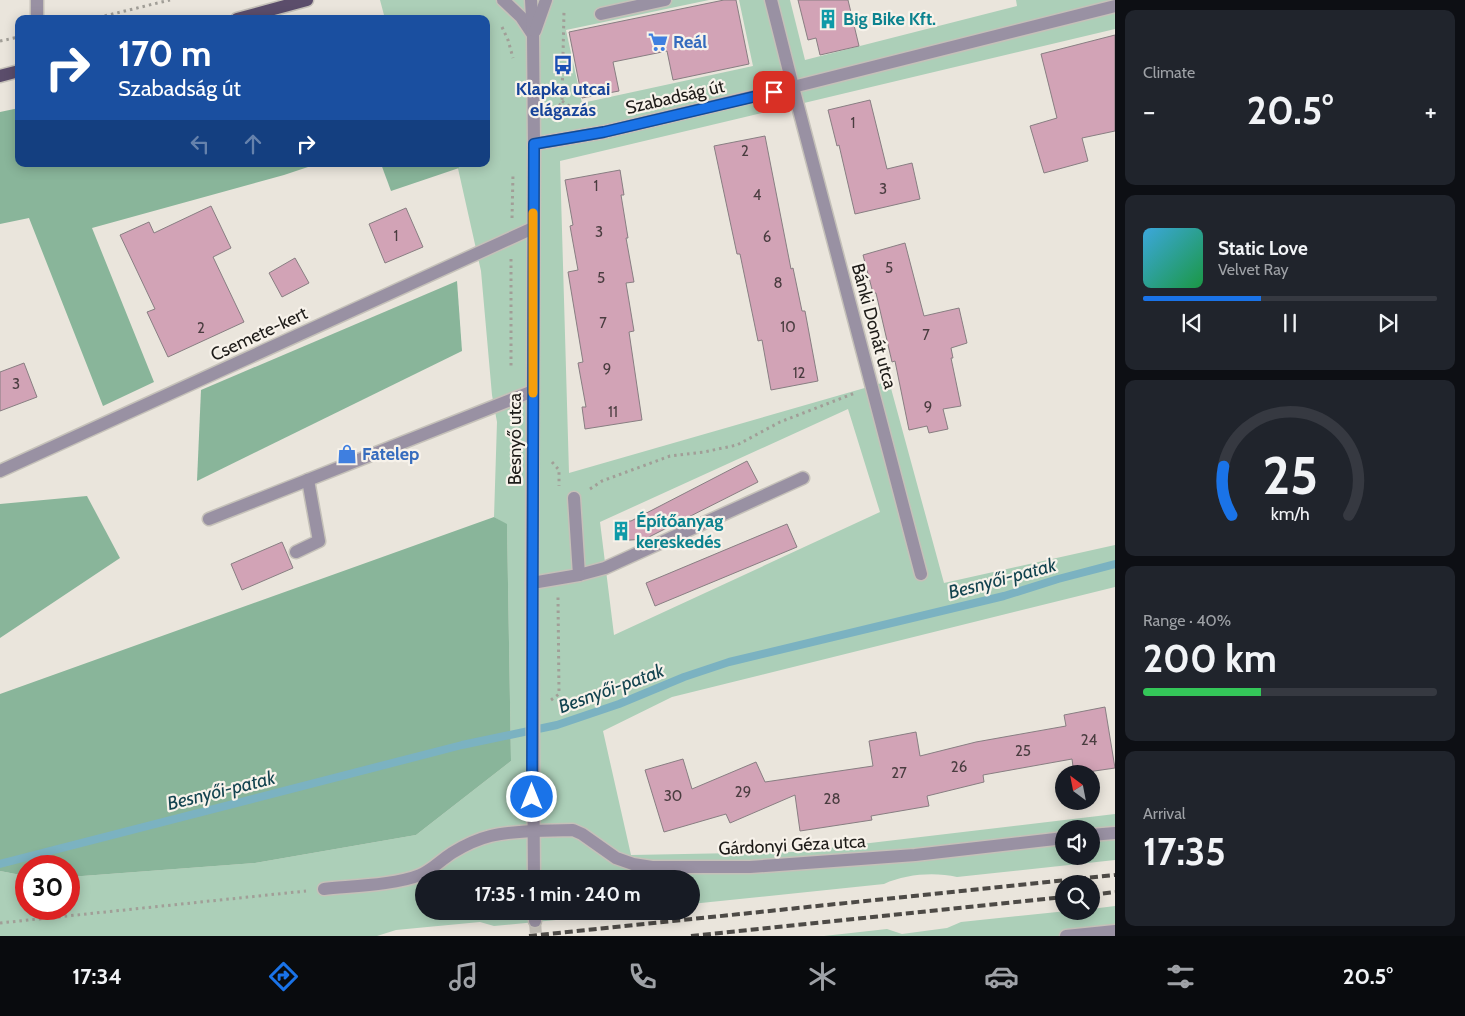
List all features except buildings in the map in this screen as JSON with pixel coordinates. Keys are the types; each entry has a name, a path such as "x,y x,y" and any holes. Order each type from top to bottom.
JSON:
{"main road":[{"path":"252,15 307,0"},
{"path":"0,76 15,72"}],"street":[{"path":"37,0 38,15"},
{"path":"503,0 520,17 533,35"},
{"name":"Besnyő utca","path":"531,0 534,144 532,584 534,870"},
{"path":"533,35 546,0"},
{"path":"601,14 666,0"},
{"name":"Bánki Donát utca","path":"771,0 921,574"},
{"name":"Szabadság út","path":"534,144 604,132 793,87 1115,6"},
{"name":"Csemete-kert","path":"0,471 533,228"},
{"path":"209,519 533,391"},
{"path":"532,584 605,568 803,478"},
{"path":"296,552 319,541 308,480"},
{"path":"574,498 578,575"},
{"name":"Gárdonyi Géza utca","path":"324,889 404,880 421,875 449,855 483,837 499,833 573,830 582,834 616,858 652,868 750,867 915,854 1055,839"},
{"path":"1100,834 1115,833"},
{"path":"1066,936 1115,931"}],"path":[{"path":"108,15 170,0"},
{"path":"552,141 552,119 562,101 565,2"},
{"path":"499,22 508,40 514,62"},
{"path":"0,41 15,37"},
{"path":"511,366 510,298 513,170"},
{"path":"574,498 602,481 670,456 704,452 736,445 780,422 872,387"},
{"path":"550,458 559,470 558,490"},
{"path":"547,704 559,694 558,579"},
{"path":"0,923 324,889"}],"green space":[{"path":"380,0 709,0 566,30 582,103 753,66 739,0 790,0 805,60 1017,6 1016,0 1115,0 1115,29 560,161 569,473 889,381 944,583 1115,545 1115,587 672,697 603,731 631,855 794,852 1055,821 1055,865 1069,865 957,877 920,875 901,878 884,884 700,903 700,870 415,870 415,920 556,920 494,926 480,922 396,930 377,936 0,936 0,871 15,874 15,920 80,920 80,876 255,863 416,835 511,761 507,525 494,517 497,422 492,395 481,271 458,167 490,167 490,15 384,15","holes":["848,409 880,512 614,635 600,522"]},
{"path":"15,109 15,167 308,167 92,228 154,382 103,406 29,218 0,224 0,112"},
{"path":"382,167 459,168 391,191"},
{"path":"457,281 462,351 197,481 201,390"},
{"path":"87,496 120,558 0,638 0,504"},
{"path":"494,517 507,524 511,761 416,835 255,863 80,876 80,855 15,855 15,874 0,871 0,694"},
{"path":"1115,814 1115,860 1100,862 1100,820 1064,820"},
{"path":"1115,906 1115,936 824,936 887,929 902,934 947,928 961,922 1055,912 1055,920 1100,920 1100,908"}],"waterway":[{"name":"Besnyői-patak","path":"0,864 462,745 557,725 619,704 684,677 729,662 1004,596 1115,564"}],"tunnel":[{"path":"535,921 536,936"}],"railway":[{"path":"529,936 1115,875"},
{"path":"1100,894 1115,892"},
{"path":"691,936 1055,898"}],"slow traffic":[{"path":"533,213 533,393"}],"place":[{"name":"Big Bike Kft.","path":"828,19"},
{"name":"Reál","path":"658,42"},
{"name":"Klapka utcai elágazás","path":"563,65"},
{"name":"Fatelep","path":"347,454"},
{"name":"Építőanyag kereskedés","path":"621,531"}],"route":[{"path":"532,797 534,144 604,132 774,92"}]}
